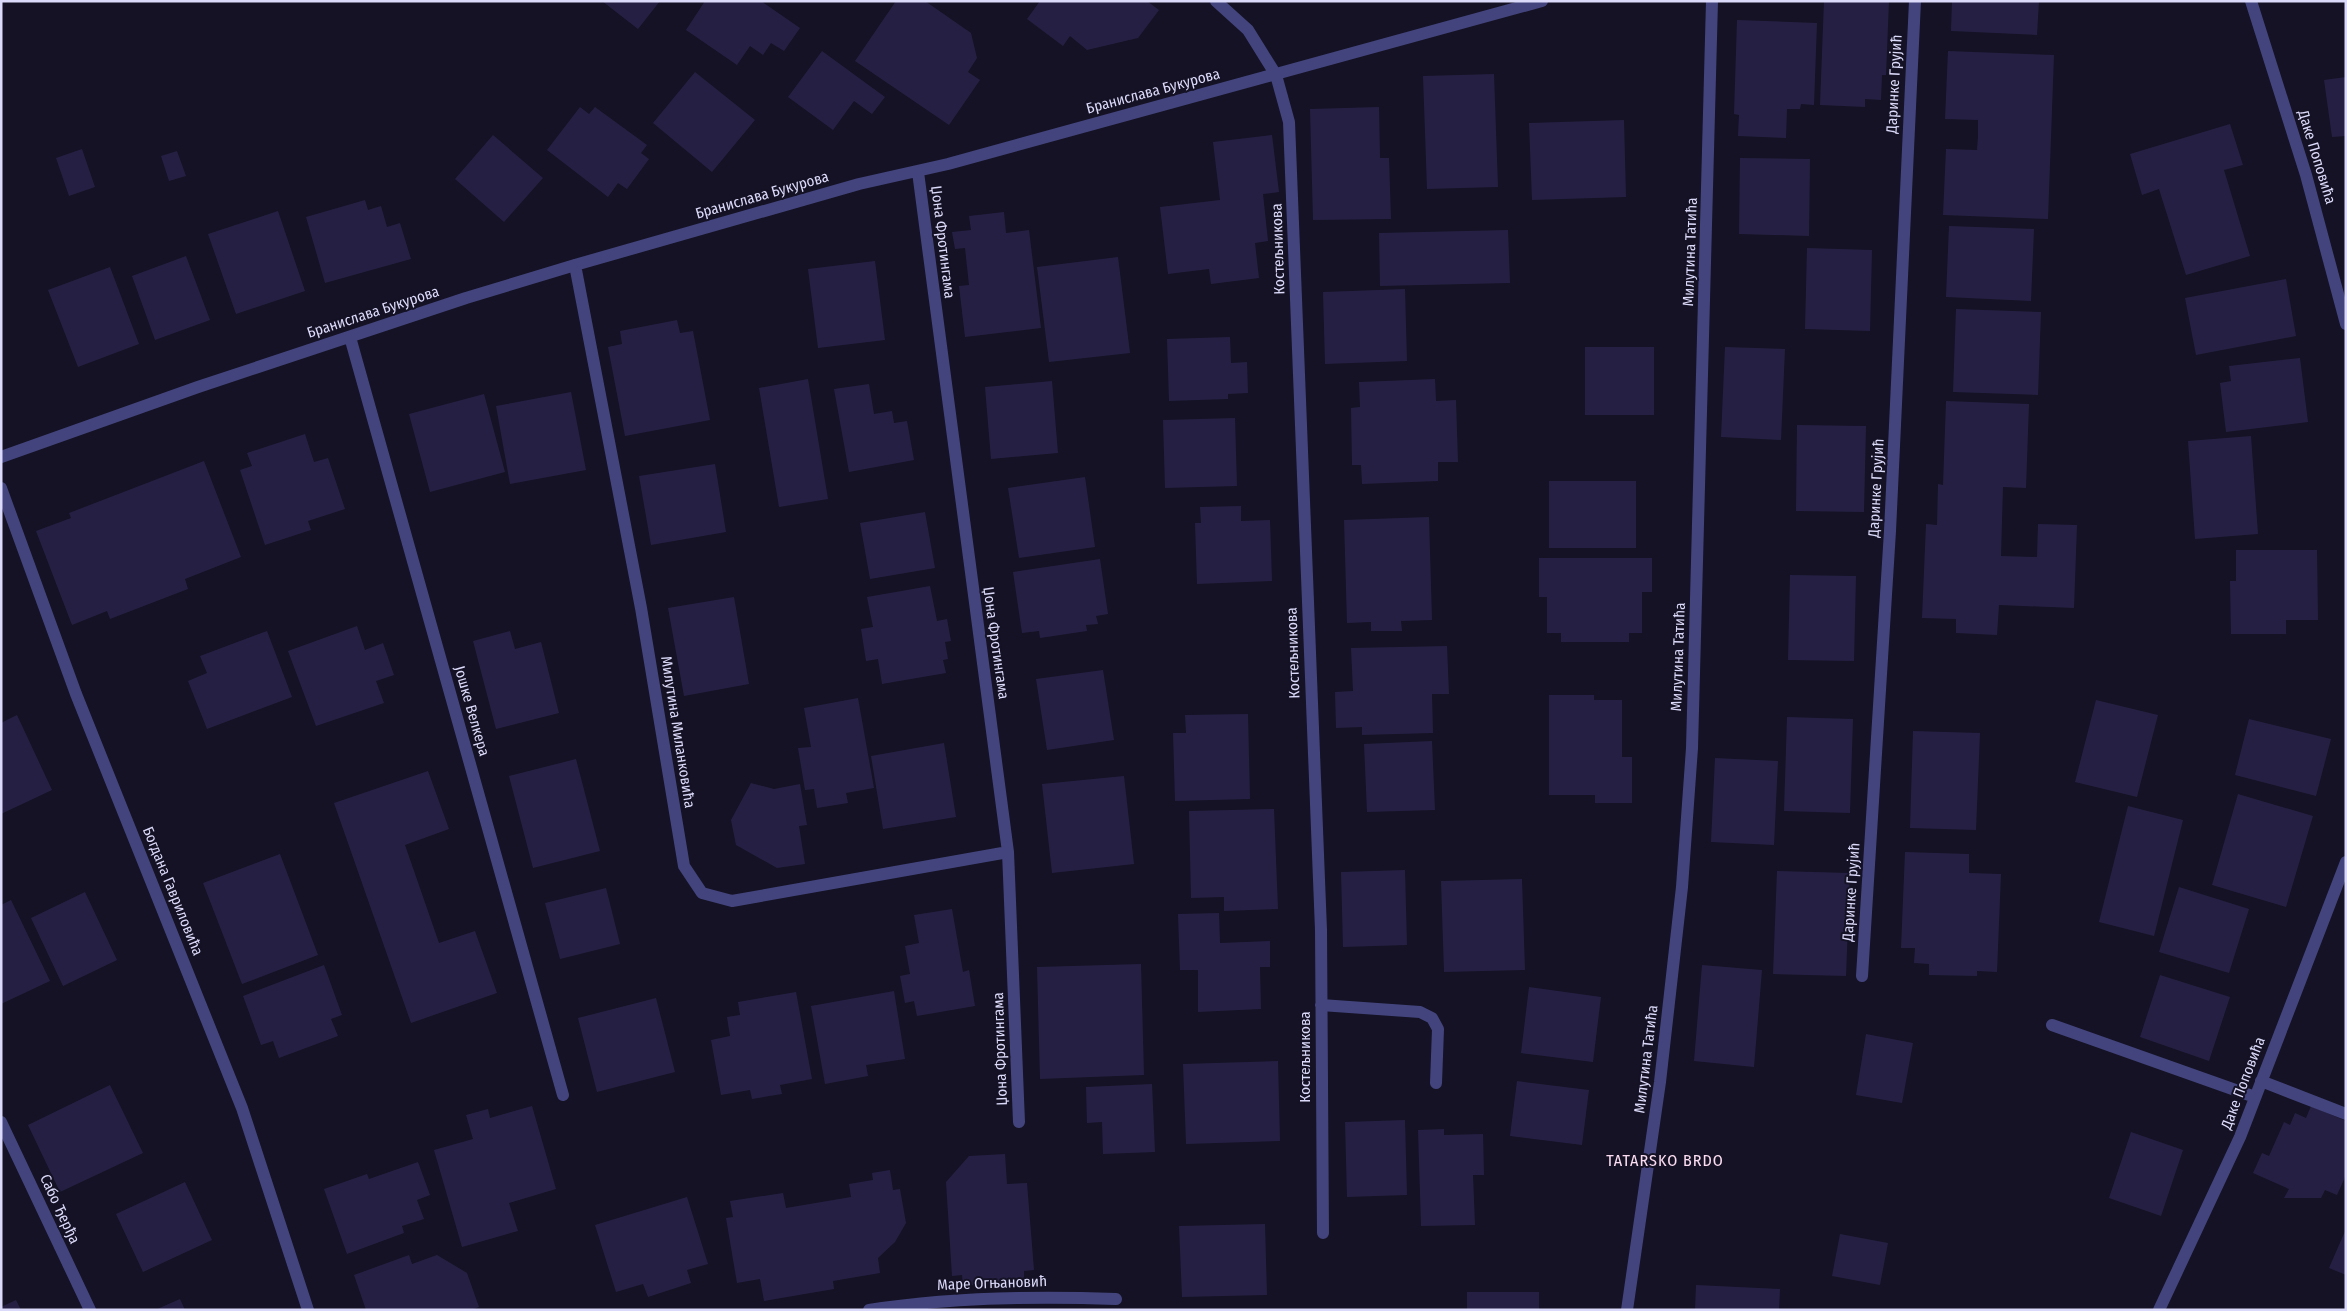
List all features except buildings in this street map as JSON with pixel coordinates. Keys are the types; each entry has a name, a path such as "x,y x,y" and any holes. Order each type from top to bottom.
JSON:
{"street":[{"name":"Костељникова","path":"1216,1 1248,30 1276,75 1289,122 1321,930 1322,1232"},
{"name":"Бранислава Букурова","path":"1,457 198,387 574,265 859,184 918,172 1542,1"},
{"name":"Милутина Татића","path":"1627,1310 1660,1082 1682,887 1692,748 1712,1"},
{"name":"Даринке Грујић","path":"1862,976 1890,531 1915,1"},
{"name":"Даке Поповића","path":"2251,1 2306,175 2346,324"},
{"name":"Џона Фротингама","path":"918,172 1008,852 1019,1122"},
{"name":"Милутина Миланковића","path":"574,265 641,608 684,866 702,893 732,901 1008,852"},
{"name":"Јошке Велкера","path":"350,337 563,1095"},
{"name":"Богдана Гавриловића","path":"1,488 76,694 242,1108 308,1310"},
{"name":"Даке Поповића","path":"2158,1310 2240,1137 2346,862"},
{"path":"1321,1005 1420,1012 1432,1018 1438,1029 1436,1083"},
{"path":"2052,1025 2256,1096"},
{"path":"2261,1081 2346,1114"},
{"name":"Сабо Ђерђа","path":"1,1122 90,1310"},
{"name":"Маре Огњановић","path":"869,1310 906,1304 984,1297 1116,1299"}],"district":[{"name":"TATARSKO BRDO","path":"1665,1160"}]}
